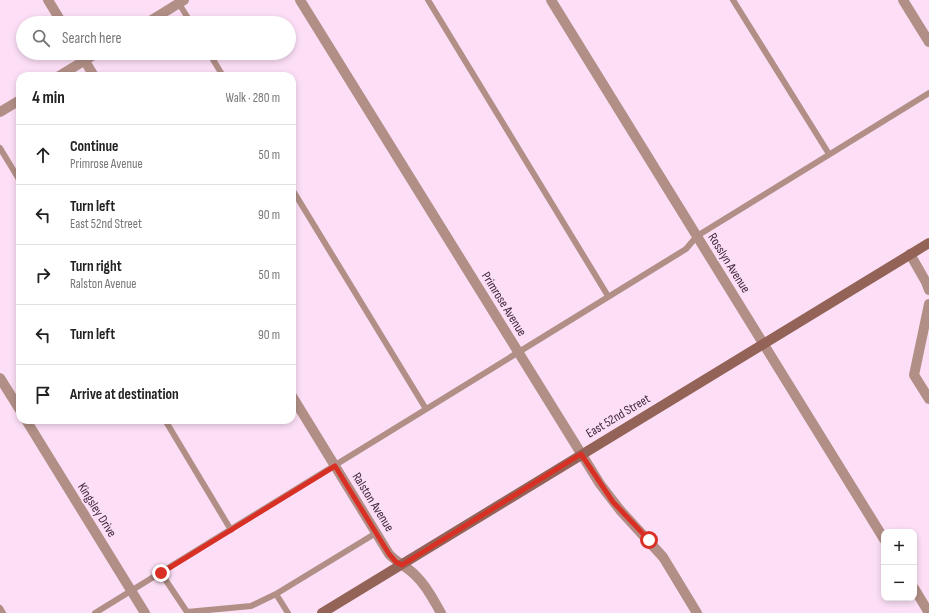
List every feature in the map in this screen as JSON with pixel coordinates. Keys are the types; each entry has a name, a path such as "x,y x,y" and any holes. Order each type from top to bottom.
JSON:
{"street":[{"path":"48,0 58,16"},
{"name":"Primrose Avenue","path":"300,0 581,454 613,502 649,540 667,562 697,613"},
{"name":"Rosslyn Avenue","path":"552,0 881,534"},
{"path":"903,0 929,42"},
{"path":"158,16 180,1"},
{"path":"64,72 78,60"},
{"path":"84,60 91,72"},
{"path":"0,112 16,102"},
{"name":"East 52nd Street","path":"322,613 929,243"},
{"path":"910,254 929,290"},
{"path":"929,306 914,375 929,399"},
{"path":"0,378 16,404"},
{"name":"Ralston Avenue","path":"296,403 389,554 396,562 422,581 441,613"},
{"name":"Kingsley Drive","path":"28,424 145,613"},
{"path":"917,593 929,613"}],"lane":[{"path":"428,0 608,296"},
{"path":"733,0 829,154"},
{"path":"180,1 187,16"},
{"path":"213,60 221,72"},
{"path":"95,613 686,249 697,236 929,93"},
{"path":"0,148 16,174"},
{"path":"296,196 426,409"},
{"path":"167,424 232,530"},
{"path":"161,573 187,612 251,610 376,533"},
{"path":"276,594 288,613"},
{"path":"0,608 3,613"}],"route":[{"path":"161,573 335,466 389,554 396,562 402,565 581,454 613,502 649,540"}]}
